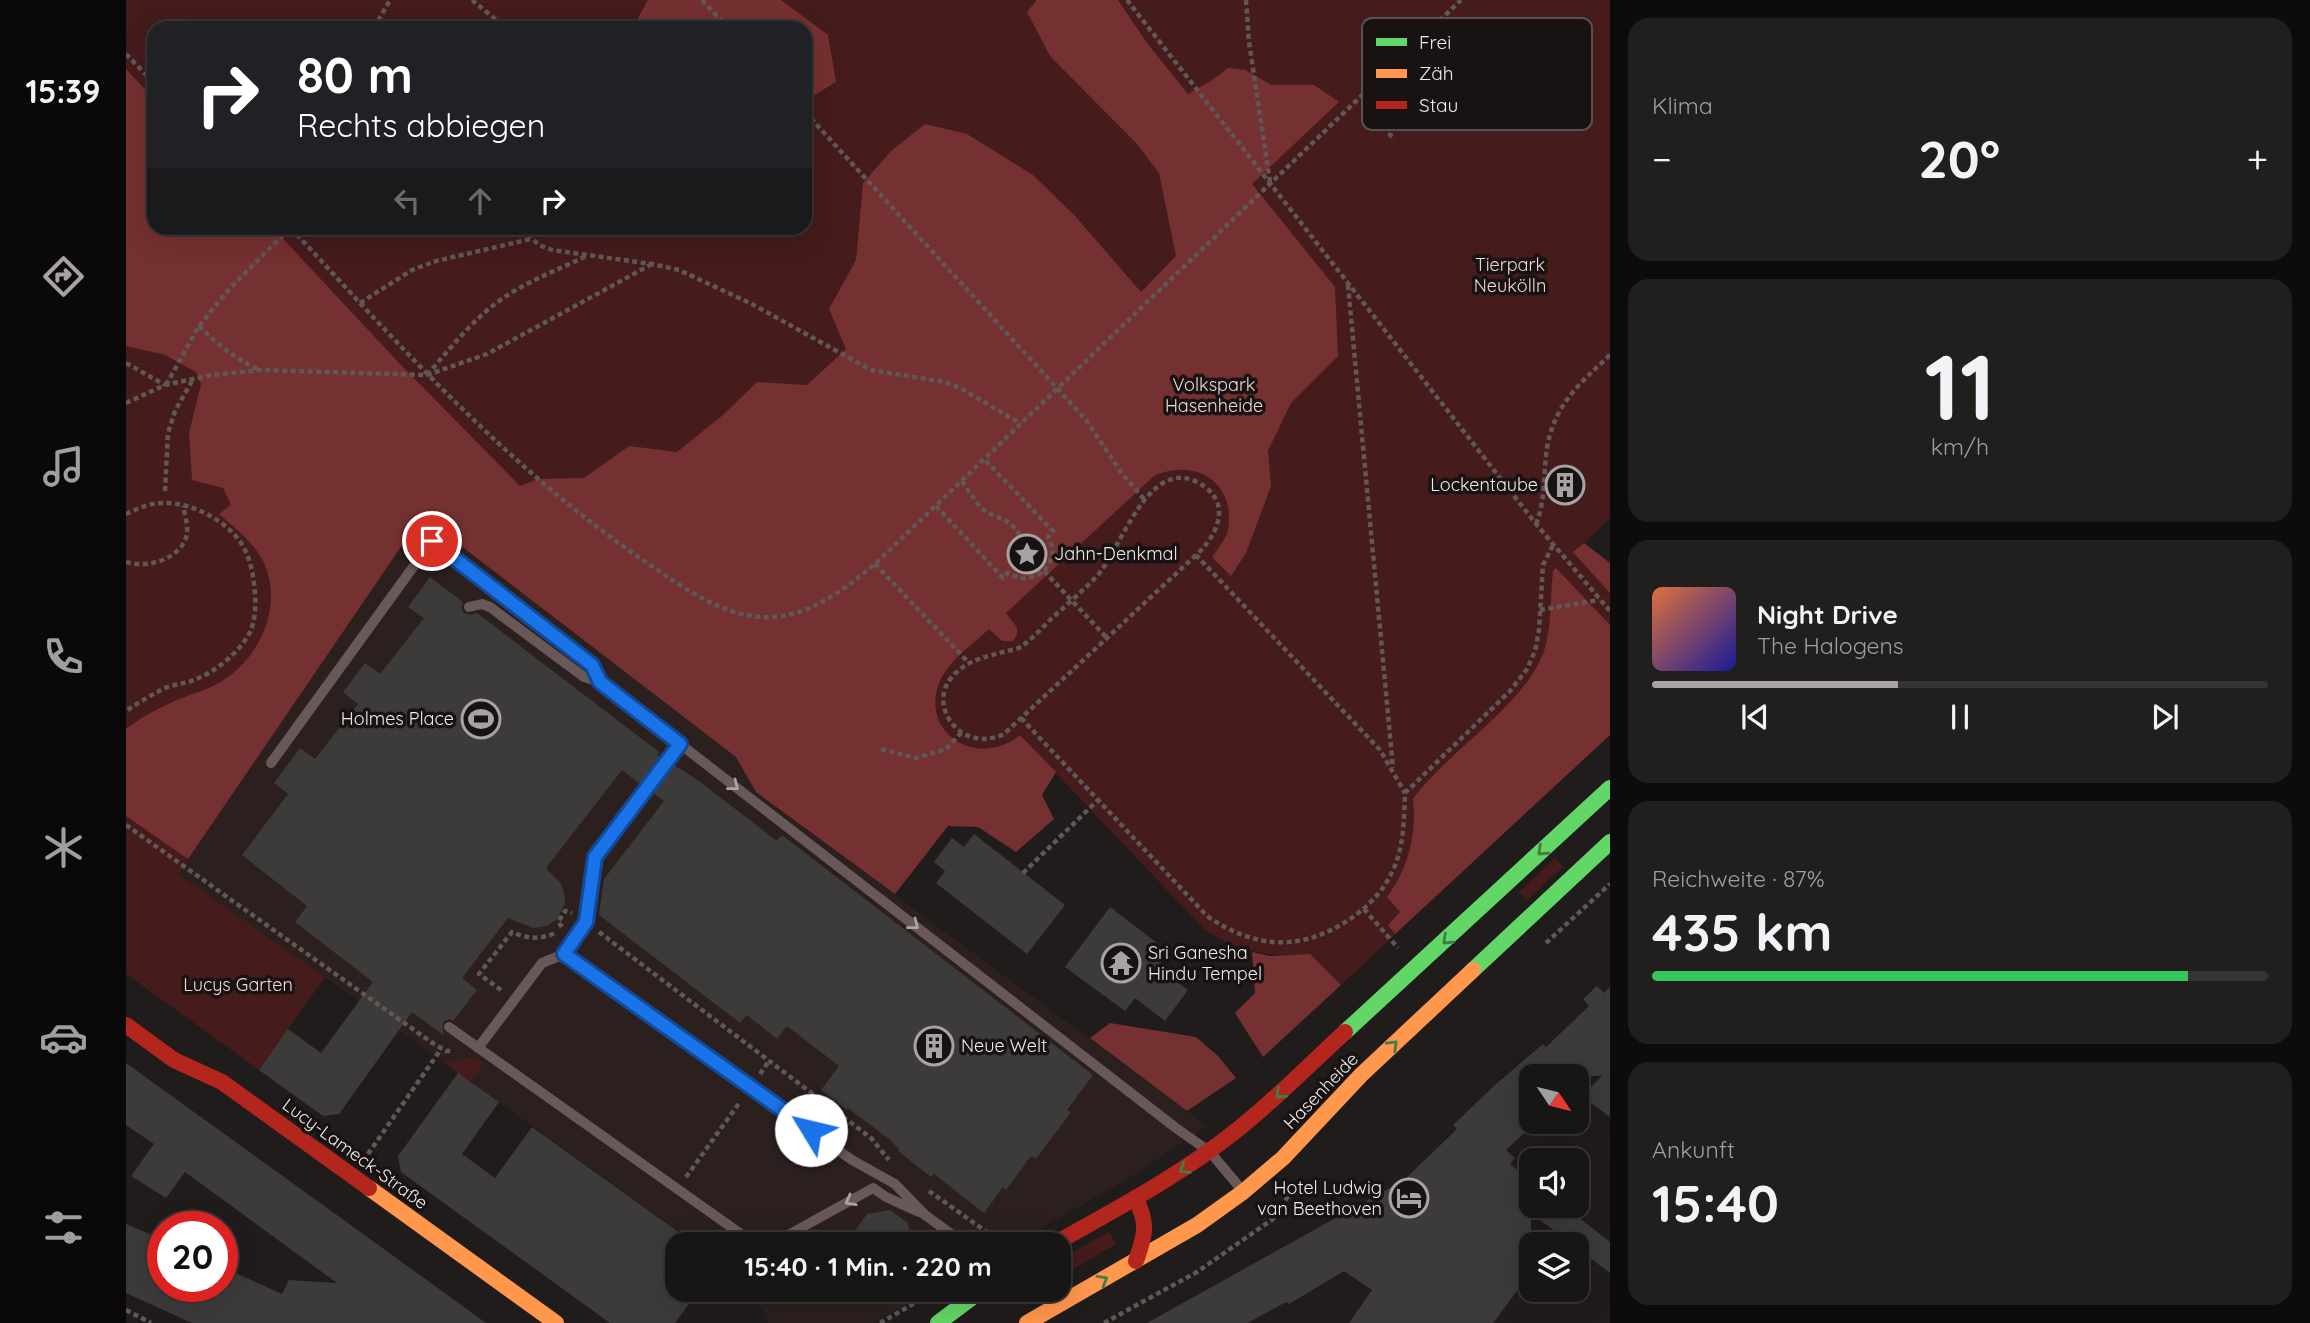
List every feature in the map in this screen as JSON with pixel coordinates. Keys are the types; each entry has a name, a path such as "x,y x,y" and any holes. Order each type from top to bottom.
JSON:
{"main road":[{"name":"Hasenheide","path":"1071,1234 1210,1152 1271,1102 1417,968 1510,908 1595,841 1610,788"},
{"name":"Hasenheide","path":"1027,1323 1197,1225 1244,1192 1283,1158 1361,1075 1510,908 1595,841"},
{"name":"Lucy-Lameck-Straße","path":"126,1025 174,1060 222,1082 556,1323"},
{"path":"1135,1198 1145,1214 1146,1224 1136,1261"},
{"path":"938,1323 966,1302"}],"lane":[{"path":"271,763 432,541 592,665 600,682"},
{"path":"469,607 482,604 490,607 584,677 600,682 1210,1152 1244,1192"},
{"path":"478,1048 542,963 564,954 586,922 595,857 680,744"},
{"path":"564,954 852,1160 895,1184 925,1214 949,1232"},
{"path":"449,1027 738,1232"},
{"path":"794,1232 873,1188 886,1197 925,1214"}],"path":[{"path":"378,21 390,0"},
{"path":"472,0 498,21"},
{"path":"702,0 722,21"},
{"path":"1128,0 1536,524 1610,611"},
{"path":"1246,0 1249,42 1270,183"},
{"path":"1442,18 1461,0"},
{"path":"126,54 147,76"},
{"path":"297,235 427,375 537,478 619,545 700,599 735,612 772,617 803,612 836,595 875,564 1362,96"},
{"path":"812,120 1086,420 1123,475 1144,499"},
{"path":"1392,130 1390,135 1395,139"},
{"path":"166,385 199,326 230,288 284,235"},
{"path":"528,235 538,246 552,250 679,270 871,370 945,383 962,389 1021,424"},
{"path":"360,303 412,270 531,239"},
{"path":"427,375 472,323 496,303 523,286 589,255"},
{"path":"126,403 166,385 260,370 427,375 487,354 652,264"},
{"path":"1348,284 1393,769"},
{"path":"199,326 220,348 260,370"},
{"path":"1536,524 1542,508 1548,448 1554,420 1573,390 1610,355"},
{"path":"126,363 166,385"},
{"path":"165,491 168,433 175,411 193,379"},
{"path":"936,506 1003,578 1008,573 1023,580 1033,578 1044,571 1052,562 1052,544 1048,537 1053,531 985,460"},
{"path":"1178,479 1194,481 1207,489 1214,498 1219,520 1216,533 1196,555 1004,734 994,739 972,739 952,724 945,709 944,694 949,680 968,662 1021,648 1098,575 1144,499 1164,482 1178,479"},
{"path":"962,481 980,507 1005,520 1039,555"},
{"path":"126,514 148,505 163,503 183,506 216,519 246,551 256,603 249,634 227,660 205,675 165,688 126,711"},
{"path":"126,562 141,565 159,561 175,553 187,535 183,506"},
{"path":"1405,793 1510,691 1527,669 1535,650 1543,565 1553,545"},
{"path":"1021,718 1207,916 1225,929 1243,936 1280,943 1298,942 1336,929 1364,909 1380,893 1394,866 1404,828 1405,793 1380,750 1196,555"},
{"path":"875,564 968,662"},
{"path":"1044,571 1106,637"},
{"path":"1540,610 1599,600"},
{"path":"881,750 916,758 946,749 961,733"},
{"path":"1023,873 1098,800"},
{"path":"126,825 441,1049 446,1051 478,1048"},
{"path":"1544,944 1610,884"},
{"path":"1364,909 1417,968"},
{"path":"514,999 479,974 512,932 530,938 550,936 563,928 558,922 565,911 568,912"},
{"path":"593,927 871,1138 893,1165"},
{"path":"370,1150 441,1049"},
{"path":"678,1189 751,1087"},
{"path":"1104,1323 1197,1272 1273,1219 1300,1177"},
{"path":"926,1188 987,1232"},
{"path":"880,1323 917,1302"},
{"path":"126,1310 151,1323"}],"shaded area":[{"path":"422,516 736,757 756,792 1207,1126 1124,1181 1034,1232 679,1232 177,874"},
{"path":"758,1302 911,1302 873,1323 769,1323"}],"green space":[{"name":"Volkspark Hasenheide","path":"126,0 1610,0 1610,518 1584,543 1610,563 1610,735 1341,985 1310,954 1255,952 1230,944 1205,930 1031,747 987,775 895,894 756,792 736,757 422,516 178,874 325,977 259,1070 126,974"},
{"path":"648,0 781,0 809,21 639,21"},
{"path":"1037,0 1118,0 1147,43 1188,94 1228,68 1245,70 1272,85 1314,85 1339,102 1252,184 1335,287 1338,356 1291,403 1268,451 1271,486 1246,553 1231,576 1212,557 1229,526 1226,499 1220,488 1202,474 1191,471 1179,470 1154,476 1006,613 1017,630 1013,641 1002,641 989,629 953,662 938,686 935,704 939,720 947,733 958,742 988,748 1005,744 1020,735 1056,772 1042,795 1054,819 1016,852 978,827 948,826 895,894 756,792 736,757 422,516 188,859 126,816 126,729 160,708 213,686 232,674 256,647 264,631 271,596 269,578 259,554 219,514 231,505 223,488 192,480 189,433 201,384 196,372 165,355 126,346 126,69 147,92 147,235 280,235 401,365 520,486 538,479 584,478 629,446 677,452 723,415 757,382 807,385 846,349 829,309 856,260 863,183 891,151 925,124 967,134 1033,175 1075,216 1141,292 1176,256 1159,173 1137,144 1050,56 1027,12"},
{"path":"812,23 828,35 836,82 812,97"},
{"path":"1584,543 1610,563 1610,593 1573,552"},
{"path":"1556,568 1610,625 1610,735 1395,934 1388,925 1400,912 1387,897 1406,863 1414,826 1413,799 1427,781 1503,710 1534,671 1547,641 1553,571"},
{"path":"1555,858 1563,867 1527,900 1519,892"},
{"path":"1252,952 1270,956 1310,954 1341,985 1263,1057 1235,1013 1255,993"},
{"path":"1110,1023 1196,1037 1218,1056 1236,1078 1187,1111 1090,1038"},
{"path":"476,1057 484,1063 470,1082 443,1062"},
{"path":"1109,1232 1116,1244 1071,1270 1071,1253"}],"building":[{"path":"430,577 463,602 461,608 464,613 477,613 659,752 657,755 660,757 640,784 622,770 546,868 561,884 564,892 565,903 557,919 547,926 533,928 508,918 462,978 477,990 453,1021 449,1019 443,1022 443,1035 412,1012 339,1114 323,1116 259,1070 288,1029 321,1053 373,982 295,922 307,906 242,855 288,794 274,783 300,748 315,759 358,704 343,692 365,663 380,674 424,618 408,607"},
{"path":"674,765 777,841 782,835 1093,1075 1067,1110 1071,1112 1036,1159 1031,1156 1006,1190 1003,1187 984,1213 934,1174 931,1177 898,1151 900,1150 889,1139 821,1090 839,1066 787,1026 777,1039 747,1015 740,1023 599,915 604,879 664,801 653,793"},
{"path":"974,834 1065,905 1027,954 936,883 945,871 934,862 952,838 964,847"},
{"path":"1110,907 1169,952 1157,968 1188,990 1165,1021 1135,998 1125,1011 1065,967"},
{"path":"1597,986 1604,993 1610,987 1610,1117 1589,1101 1589,1089 1602,1076 1589,1076 1589,1064 1520,1064 1543,1044 1546,1047 1589,1006 1583,999"},
{"path":"126,1063 486,1323 192,1323 126,1293 126,1224 147,1233 147,1302 238,1302 238,1274 282,1294 289,1280 337,1283 185,1172 166,1198 131,1176 154,1144 126,1125"},
{"path":"1519,1064 1519,1134 1523,1134 1506,1150 1515,1158 1510,1164 1519,1171 1519,1218 1531,1218 1531,1232 1519,1232 1519,1288 1493,1323 1349,1323 1372,1290 1344,1271 1289,1304 1286,1302 1248,1323 1147,1323 1404,1180 1457,1129 1453,1125"},
{"path":"458,1073 499,1102 462,1154 495,1178 532,1127 677,1231 665,1232 665,1302 690,1302 675,1323 610,1323 401,1172 398,1156"},
{"path":"890,1210 908,1223 910,1232 854,1232 867,1214"},
{"path":"1538,1218 1580,1218 1610,1242 1610,1273 1589,1257 1589,1232 1556,1232"}],"traffic: fast":[{"path":"1345,1032 1610,788"},
{"path":"1473,970 1610,842"},
{"path":"938,1323 966,1302"}],"traffic: slow":[{"path":"1027,1323 1197,1225 1243,1192 1283,1158 1361,1075 1473,970"},
{"path":"369,1188 556,1323"}],"traffic: jam":[{"path":"126,1025 174,1060 222,1082 369,1188"},
{"path":"1071,1234 1148,1191 1216,1146 1265,1107 1345,1032"},
{"path":"1135,1198 1144,1222 1142,1244 1136,1261"}],"place":[{"name":"Lockentaube","path":"1565,485"},
{"name":"Jahn-Denkmal","path":"1027,554"},
{"name":"Holmes Place","path":"481,719"},
{"name":"Sri Ganesha Hindu Tempel","path":"1121,963"},
{"name":"Neue Welt","path":"934,1046"},
{"name":"Hotel Ludwig van Beethoven","path":"1409,1198"}],"route":[{"path":"432,541 592,665 600,682 680,744 595,857 586,922 564,954 811,1130"}],"park label":[{"name":"Tierpark Neukölln","path":"1510,275"},
{"name":"Lucys Garten","path":"238,985"}]}
